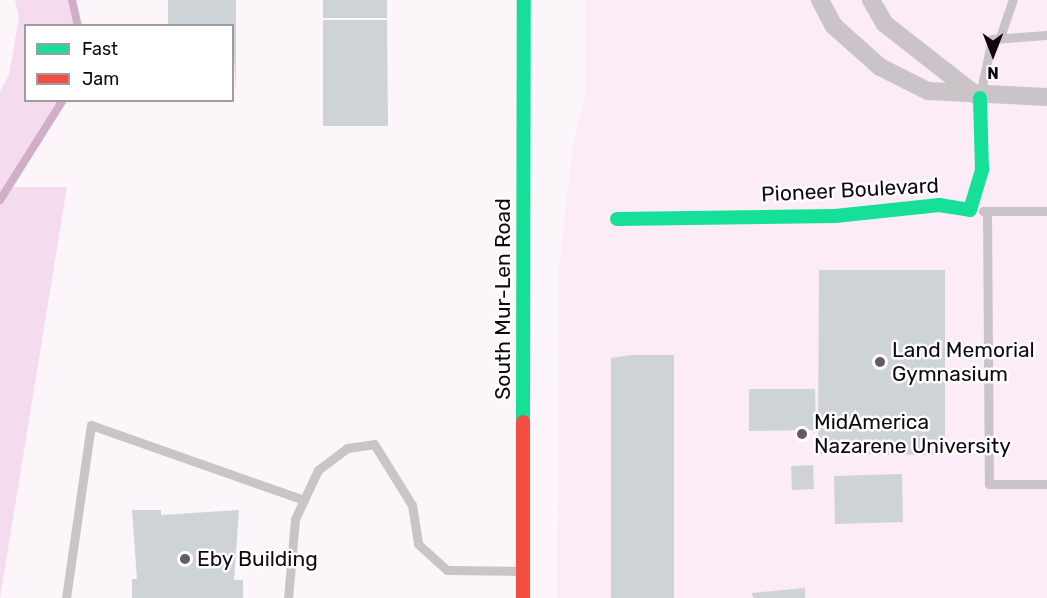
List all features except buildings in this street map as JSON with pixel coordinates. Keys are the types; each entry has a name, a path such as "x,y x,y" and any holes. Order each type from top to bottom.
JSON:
{"main road":[{"name":"South Mur-Len Road","path":"523,598 524,0"},
{"path":"970,210 982,170 980,98"},
{"name":"Pioneer Boulevard","path":"618,219 836,216 939,205 970,210"}],"street":[{"path":"820,0 834,26 880,68 928,91 980,98 1047,97"},
{"path":"871,0 885,24 980,98"}],"lane":[{"path":"1000,37 1013,0"},
{"path":"980,98 984,58 992,39 1047,35"},
{"path":"970,210 1047,211"},
{"path":"987,211 989,484 1047,484"},
{"path":"66,598 91,425 304,500"},
{"path":"288,598 295,519 318,470 347,448 375,444 398,476 412,505 418,544 447,570 523,571"}],"shaded area":[{"path":"15,0 72,0 78,24 24,24 24,102 62,102 6,187 67,187 0,598 0,92 9,75 19,17"},
{"name":"MidAmerica Nazarene University","path":"586,0 1047,0 1047,598 557,598 559,270 573,143 585,94"}],"waterway":[{"path":"72,0 78,24"},
{"path":"0,200 62,102"}],"traffic: fast":[{"path":"523,422 524,0"},
{"path":"617,219 835,216 939,205 970,210 982,170 980,98"}],"traffic: jam":[{"path":"523,422 523,598"}],"place":[{"name":"Land Memorial Gymnasium","path":"880,362"},
{"name":"MidAmerica Nazarene University","path":"802,434"},
{"name":"Eby Building","path":"185,559"}]}
